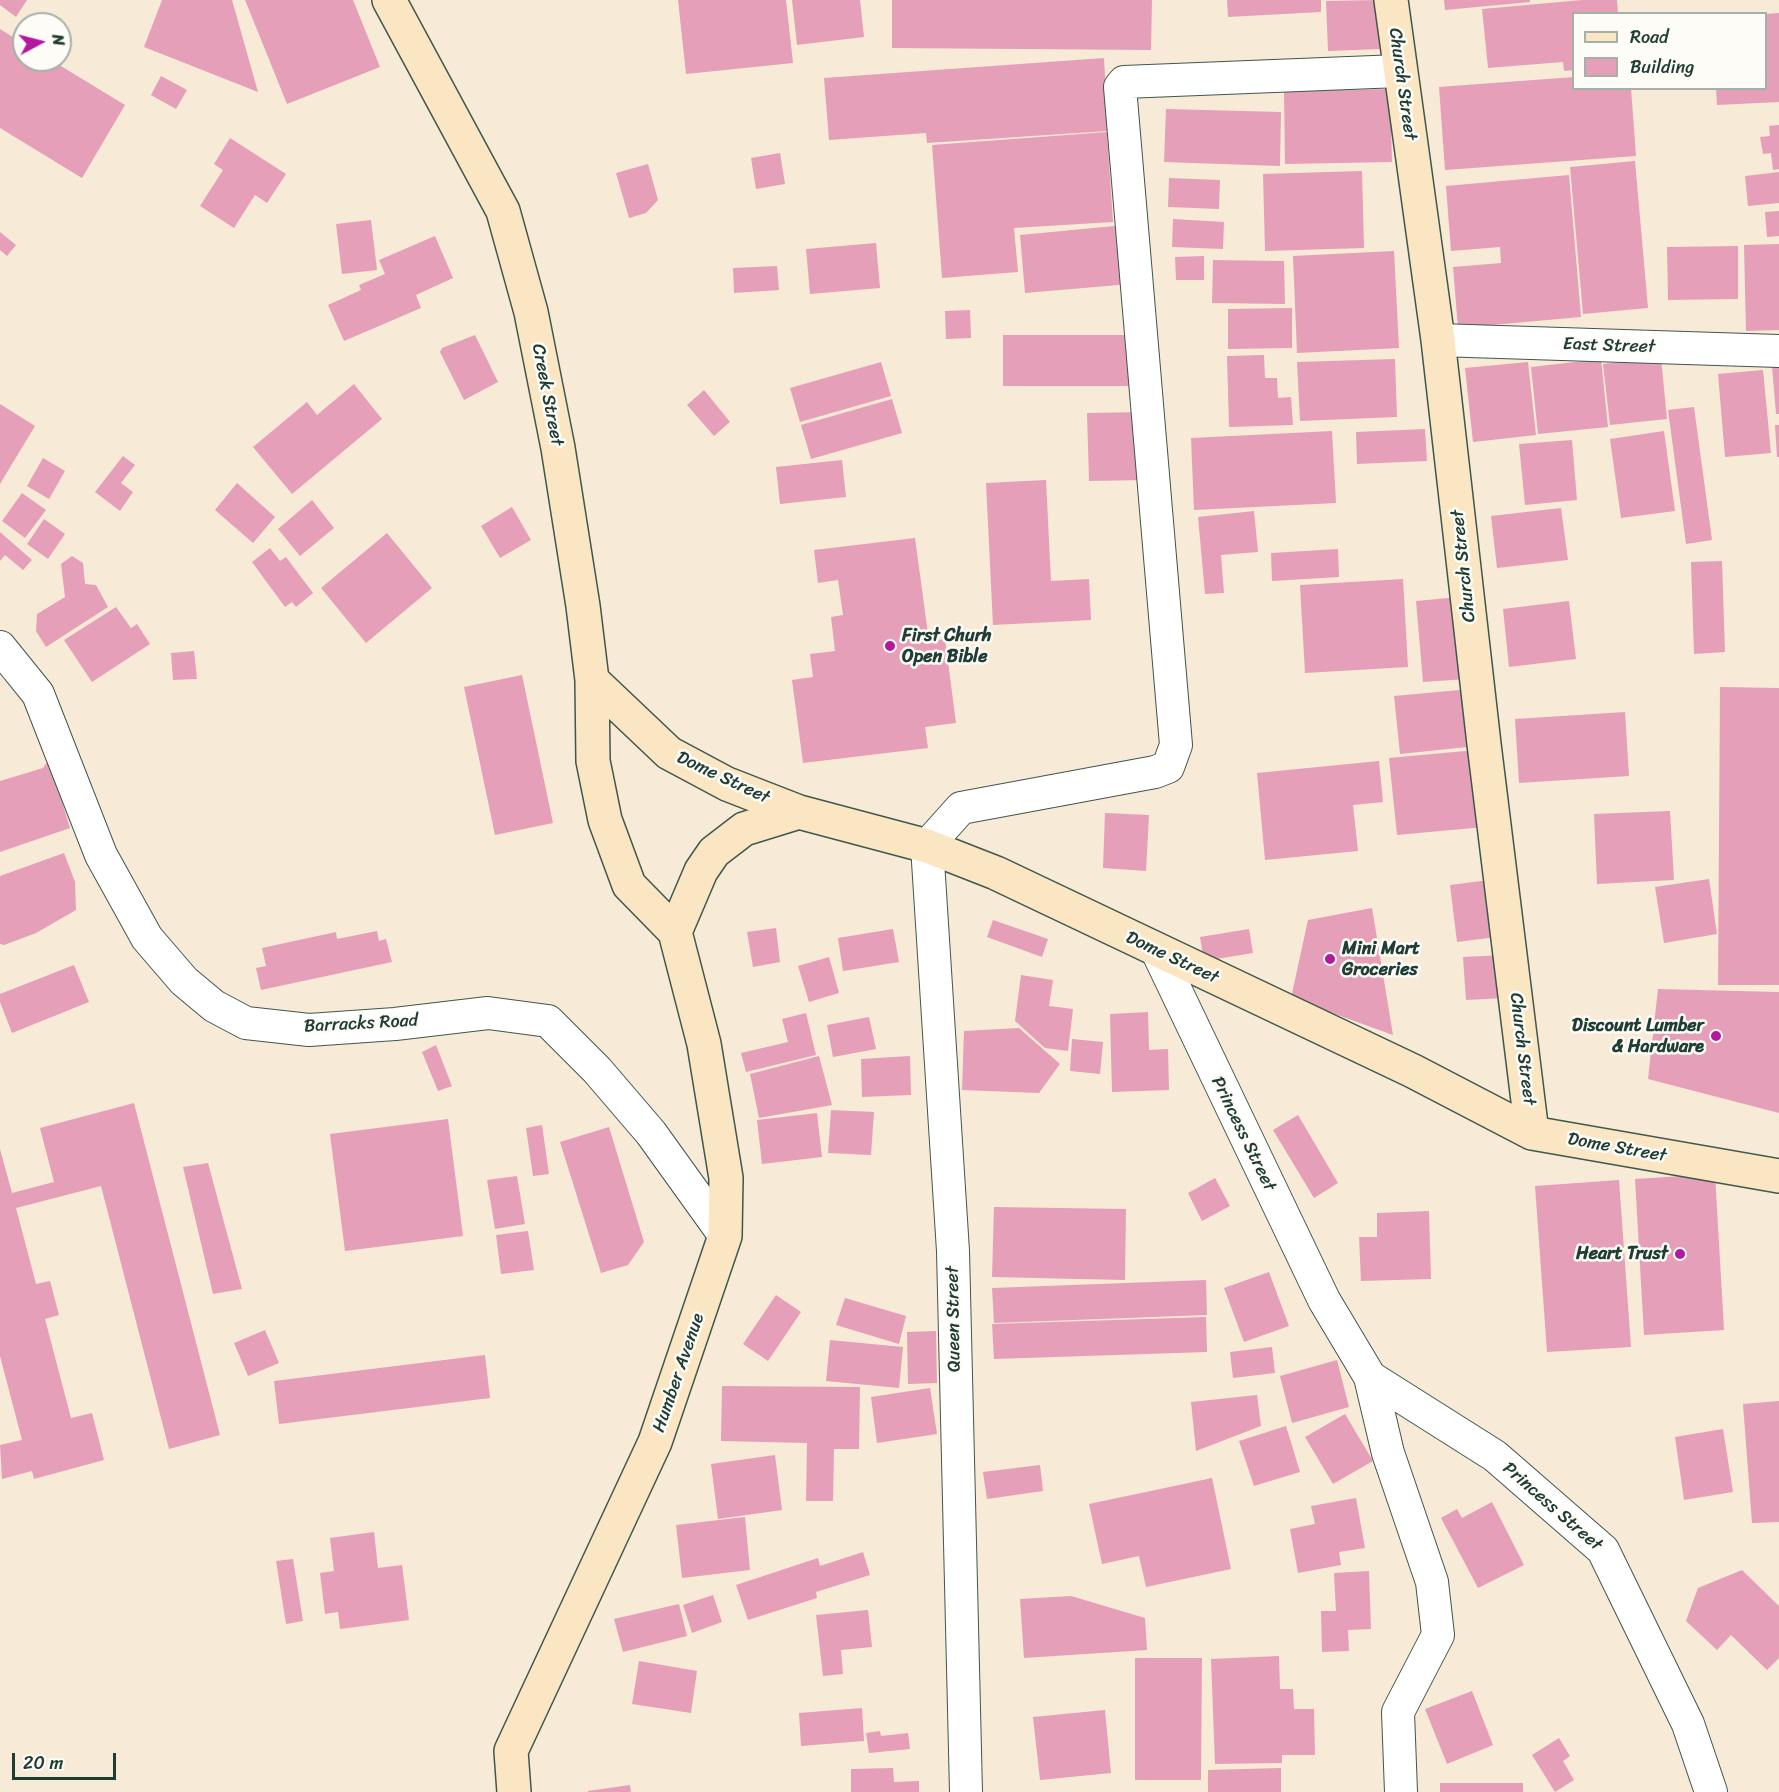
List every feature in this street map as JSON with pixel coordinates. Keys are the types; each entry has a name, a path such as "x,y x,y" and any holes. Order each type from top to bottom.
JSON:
{"street":[{"name":"Creek Street","path":"389,0 503,211 531,312 558,448 592,680 593,761 604,820"},
{"name":"Church Street","path":"1391,0 1438,340 1484,744 1532,1133"},
{"path":"927,846 961,808 1155,772 1168,767 1176,745 1120,87 1124,82 1399,71"},
{"name":"East Street","path":"1438,340 1779,351"},
{"name":"Barracks Road","path":"0,647 39,694 101,855 147,938 191,987 214,1006 246,1023 309,1030 395,1024 488,1013 548,1021 597,1070 651,1133 725,1236"},
{"name":"Dome Street","path":"592,680 669,753 727,784 799,812 927,846 996,873 1413,1071 1532,1133 1779,1176"},
{"path":"675,932 701,871 714,852 744,829 799,812"},
{"name":"Humber Avenue","path":"514,1792 511,1751 656,1442 725,1236 726,1178 704,1044 675,932 629,885 604,820"},
{"name":"Queen Street","path":"927,846 953,1251 966,1792"},
{"name":"Princess Street","path":"1157,951 1319,1290 1370,1377 1388,1453 1432,1582 1438,1635 1398,1712 1401,1792"},
{"name":"Princess Street","path":"1370,1377 1495,1456 1604,1550 1688,1724 1712,1792"}],"building":[{"path":"0,0 27,0 19,12 12,12 12,14 0,5"},
{"path":"162,0 232,0 258,92 144,47"},
{"path":"245,0 353,0 380,67 287,104"},
{"path":"678,0 786,0 793,63 686,74"},
{"path":"792,0 860,0 864,37 797,45"},
{"path":"892,0 1152,0 1151,50 892,48"},
{"path":"1227,0 1321,0 1321,12 1228,17"},
{"path":"1378,0 1380,49 1328,51 1326,1"},
{"path":"1444,0 1530,0 1530,2 1445,10"},
{"path":"1582,0 1617,0 1618,12 1572,12 1572,70 1564,71 1563,62 1488,68 1482,9"},
{"path":"1779,13 1779,102 1717,105 1716,90 1767,90 1767,14"},
{"path":"0,29 12,36 12,72 71,72 125,105 82,178 0,128"},
{"path":"1104,58 1108,131 927,143 926,133 829,140 824,78"},
{"path":"161,76 187,90 176,109 151,95"},
{"path":"1572,77 1572,90 1631,90 1636,156 1445,170 1439,87"},
{"path":"1390,89 1392,162 1285,164 1284,91"},
{"path":"1166,109 1281,112 1280,166 1164,162"},
{"path":"1779,125 1779,169 1773,170 1771,153 1763,154 1760,137 1770,136 1769,126"},
{"path":"1107,132 1113,222 1014,228 1018,272 942,278 932,145"},
{"path":"230,138 286,174 267,203 255,195 234,228 200,206 223,170 214,164"},
{"path":"780,153 785,184 756,189 751,158"},
{"path":"1635,161 1648,308 1583,314 1570,167"},
{"path":"648,164 658,200 646,213 629,218 616,173"},
{"path":"1362,171 1364,248 1265,251 1263,174"},
{"path":"1779,172 1779,203 1748,206 1745,176"},
{"path":"1569,175 1581,317 1458,328 1453,267 1501,263 1500,247 1451,251 1446,186"},
{"path":"1169,178 1220,180 1219,209 1168,207"},
{"path":"1779,211 1779,236 1767,237 1765,212"},
{"path":"1173,219 1224,222 1223,249 1172,247"},
{"path":"371,220 377,270 342,274 336,224"},
{"path":"1125,225 1130,284 1025,293 1020,235"},
{"path":"0,232 16,245 7,256 0,250"},
{"path":"435,236 453,278 416,295 421,308 344,341 328,305 361,290 359,285 385,274 379,260"},
{"path":"876,243 880,288 810,294 806,249"},
{"path":"1779,244 1779,330 1746,331 1744,245"},
{"path":"1738,246 1738,299 1668,300 1667,247"},
{"path":"1394,251 1399,348 1297,353 1293,256"},
{"path":"1204,256 1204,280 1176,280 1175,257"},
{"path":"1213,260 1284,261 1285,304 1212,303"},
{"path":"777,266 779,290 734,293 733,268"},
{"path":"1292,308 1292,348 1228,349 1228,309"},
{"path":"970,310 971,338 946,339 945,311"},
{"path":"475,335 498,382 464,400 440,352 442,348"},
{"path":"1003,335 1135,335 1135,386 1003,386"},
{"path":"1264,355 1265,378 1277,378 1278,398 1291,397 1293,425 1229,427 1227,356"},
{"path":"1661,358 1667,419 1610,425 1603,364"},
{"path":"1395,359 1397,417 1300,421 1297,362"},
{"path":"1601,359 1608,427 1538,434 1531,367"},
{"path":"881,362 891,396 800,422 790,388"},
{"path":"1528,362 1536,435 1473,442 1465,368"},
{"path":"1779,365 1779,414 1776,414 1772,366"},
{"path":"1763,370 1771,453 1725,457 1718,374"},
{"path":"354,384 382,419 292,494 253,447 307,402 317,415"},
{"path":"704,390 730,422 714,436 687,405"},
{"path":"892,399 902,433 811,459 801,425"},
{"path":"0,404 35,426 0,484"},
{"path":"1694,407 1712,540 1686,544 1668,410"},
{"path":"1144,412 1145,480 1089,481 1087,413"},
{"path":"1775,425 1779,425 1779,457 1777,457"},
{"path":"1425,429 1427,461 1357,464 1356,432"},
{"path":"1332,431 1336,503 1194,510 1191,438"},
{"path":"1664,431 1675,511 1621,518 1610,439"},
{"path":"1572,440 1577,500 1525,505 1519,444"},
{"path":"123,456 135,465 121,483 133,492 120,511 95,492"},
{"path":"43,458 65,471 49,499 27,486"},
{"path":"842,460 846,497 780,504 776,467"},
{"path":"1046,480 1051,581 1089,579 1091,620 993,625 986,483"},
{"path":"237,483 275,517 253,543 215,510"},
{"path":"22,493 46,510 25,538 2,521"},
{"path":"312,500 334,528 300,556 278,529"},
{"path":"512,507 531,540 500,558 481,526"},
{"path":"1561,508 1568,560 1497,568 1491,516"},
{"path":"1254,511 1258,552 1221,555 1224,593 1205,594 1198,517"},
{"path":"44,519 65,534 48,559 27,544"},
{"path":"0,532 32,560 23,570 5,555 0,561"},
{"path":"387,533 432,588 366,643 321,588"},
{"name":"First Churh Open Bible","path":"915,538 929,641 945,639 956,723 925,727 928,748 803,763 792,680 813,677 810,654 835,651 831,617 843,615 838,580 818,583 814,550"},
{"path":"270,548 280,561 286,557 313,593 296,607 292,602 285,607 252,562"},
{"path":"1338,549 1339,577 1272,581 1271,553"},
{"path":"72,556 83,563 85,584 96,585 108,607 46,647 36,631 37,614 65,597 61,564"},
{"path":"1722,561 1725,652 1694,654 1691,562"},
{"path":"1403,579 1408,667 1305,673 1300,585"},
{"path":"1459,597 1466,679 1423,682 1416,601"},
{"path":"1569,601 1576,659 1509,667 1503,609"},
{"path":"116,607 131,628 137,624 150,644 92,682 64,640"},
{"path":"194,651 197,679 173,680 171,653"},
{"path":"522,675 553,823 495,835 464,687"},
{"path":"1720,687 1779,688 1779,985 1718,985"},
{"path":"1471,689 1477,746 1400,754 1394,696"},
{"path":"1625,712 1629,776 1519,783 1515,719"},
{"path":"1476,750 1484,827 1397,835 1389,758"},
{"path":"49,759 70,828 0,852 0,781 43,768"},
{"path":"1379,761 1383,802 1353,805 1358,851 1265,860 1257,773"},
{"path":"1670,811 1674,880 1597,884 1594,814"},
{"path":"1105,813 1149,815 1146,871 1103,868"},
{"path":"64,853 75,882 76,910 36,933 4,945 0,944 0,876"},
{"path":"1497,879 1504,936 1457,942 1450,885"},
{"path":"1709,879 1717,934 1664,943 1655,887"},
{"name":"Mini Mart Groceries","path":"1372,908 1393,1035 1291,998 1308,920"},
{"path":"993,920 1048,939 1042,957 987,937"},
{"path":"776,928 780,962 753,967 747,932"},
{"path":"893,929 899,962 843,971 838,938"},
{"path":"1249,929 1253,953 1204,961 1200,937"},
{"path":"377,931 379,941 386,939 392,962 261,990 256,968 266,966 262,948 336,932 337,939"},
{"path":"1503,955 1505,998 1466,1000 1463,957"},
{"path":"829,957 839,993 809,1002 798,966"},
{"path":"74,965 89,1002 12,1033 0,1002 0,994"},
{"path":"1021,975 1053,980 1049,1006 1073,1009 1068,1051 1045,1048 1015,1021"},
{"name":"Discount Lumber & Hardware","path":"1658,989 1779,992 1779,1113 1648,1079"},
{"path":"1148,1012 1149,1050 1168,1049 1169,1090 1112,1092 1110,1014"},
{"path":"806,1013 816,1055 746,1072 741,1053 788,1042 782,1019"},
{"path":"869,1017 876,1049 833,1057 827,1025"},
{"path":"1019,1028 1060,1064 1039,1093 962,1090 964,1031"},
{"path":"1072,1039 1103,1042 1100,1074 1070,1071"},
{"path":"436,1045 452,1086 438,1091 422,1052"},
{"path":"819,1056 832,1105 759,1118 750,1074"},
{"path":"910,1056 911,1095 862,1097 861,1059"},
{"path":"134,1103 220,1435 169,1449 101,1186 16,1208 36,1284 50,1281 59,1315 45,1319 71,1418 92,1413 104,1460 34,1479 32,1471 2,1479 0,1445 22,1440 0,1356 0,1149 12,1193 54,1182 40,1128"},
{"path":"831,1110 874,1112 871,1155 828,1153"},
{"path":"817,1113 822,1157 762,1164 757,1120"},
{"path":"1298,1115 1338,1183 1314,1198 1273,1130"},
{"path":"448,1119 463,1236 345,1251 330,1134"},
{"path":"542,1125 549,1174 533,1176 526,1128"},
{"path":"609,1127 644,1242 628,1265 601,1273 560,1142"},
{"path":"208,1163 242,1289 213,1294 183,1167"},
{"name":"Heart Trust","path":"1715,1174 1724,1330 1644,1335 1635,1179"},
{"path":"517,1176 525,1224 495,1229 487,1180"},
{"path":"1215,1178 1230,1206 1202,1221 1188,1193"},
{"path":"1619,1180 1631,1347 1547,1352 1535,1186"},
{"path":"994,1207 1126,1209 1125,1280 992,1277"},
{"path":"1429,1211 1431,1279 1361,1281 1359,1237 1377,1237 1377,1213"},
{"path":"528,1231 534,1270 501,1274 496,1235"},
{"path":"1269,1272 1289,1326 1244,1342 1224,1288"},
{"path":"1206,1280 1207,1315 994,1323 992,1288"},
{"path":"776,1295 801,1312 768,1361 743,1344"},
{"path":"845,1298 906,1316 899,1344 836,1325"},
{"path":"1206,1317 1207,1352 994,1359 992,1324"},
{"path":"265,1330 279,1363 248,1376 234,1343"},
{"path":"936,1331 937,1383 908,1384 907,1332"},
{"path":"830,1340 903,1347 899,1388 826,1381"},
{"path":"1272,1347 1275,1373 1233,1378 1230,1352"},
{"path":"485,1355 490,1398 279,1424 274,1381"},
{"path":"1337,1360 1349,1407 1292,1423 1280,1376"},
{"path":"722,1386 860,1387 859,1449 834,1449 833,1501 806,1501 807,1443 721,1441"},
{"path":"930,1388 937,1434 877,1443 871,1397"},
{"path":"1257,1395 1261,1426 1196,1451 1191,1402"},
{"path":"1779,1401 1779,1522 1752,1523 1743,1404"},
{"path":"1345,1414 1373,1461 1333,1484 1305,1437"},
{"path":"1286,1426 1300,1472 1254,1486 1239,1441"},
{"path":"1723,1429 1733,1492 1684,1500 1675,1437"},
{"path":"775,1455 782,1510 718,1519 711,1464"},
{"path":"1040,1465 1043,1491 987,1499 983,1472"},
{"path":"1212,1478 1231,1569 1146,1587 1139,1556 1102,1564 1089,1504"},
{"path":"1356,1498 1365,1548 1339,1552 1341,1565 1298,1573 1290,1529 1315,1524 1311,1506"},
{"path":"1492,1502 1524,1565 1478,1588 1441,1518 1457,1509 1462,1518"},
{"path":"745,1517 750,1570 682,1578 676,1525"},
{"path":"374,1532 378,1568 402,1565 409,1620 340,1629 338,1612 325,1614 320,1573 334,1571 330,1538"},
{"path":"863,1552 870,1575 816,1592 817,1598 748,1620 736,1585 818,1558 820,1566"},
{"path":"293,1559 303,1621 286,1624 276,1561"},
{"path":"1742,1570 1779,1606 1779,1658 1767,1670 1731,1635 1717,1650 1686,1621 1698,1588"},
{"path":"1369,1571 1371,1629 1348,1630 1349,1651 1322,1652 1321,1611 1336,1611 1334,1573"},
{"path":"713,1595 722,1622 692,1633 683,1605"},
{"path":"1071,1596 1145,1618 1147,1650 1024,1658 1020,1599"},
{"path":"679,1604 687,1636 623,1652 614,1619"},
{"path":"868,1610 872,1647 841,1650 843,1674 823,1676 816,1615"},
{"path":"1279,1656 1280,1689 1293,1689 1294,1709 1314,1709 1315,1755 1282,1755 1282,1763 1215,1764 1211,1659"},
{"path":"1135,1658 1202,1658 1201,1780 1135,1780"},
{"path":"639,1661 697,1671 691,1713 632,1704"},
{"path":"1472,1691 1493,1745 1447,1764 1425,1709"},
{"path":"862,1708 864,1741 801,1746 799,1713"},
{"path":"1105,1710 1111,1773 1040,1780 1033,1717"},
{"path":"880,1731 881,1736 908,1733 910,1749 869,1753 866,1733"},
{"path":"1559,1738 1570,1756 1563,1761 1574,1780 1555,1792 1532,1755"},
{"path":"893,1768 894,1782 919,1781 919,1792 851,1792 851,1769"},
{"path":"1281,1768 1281,1792 1208,1792 1208,1770"},
{"path":"1440,1783 1523,1783 1523,1792 1440,1792"},
{"path":"630,1785 631,1792 588,1792 588,1791"}],"place":[{"name":"First Churh Open Bible","path":"890,646"},
{"name":"Mini Mart Groceries","path":"1330,959"},
{"name":"Discount Lumber & Hardware","path":"1716,1036"},
{"name":"Heart Trust","path":"1680,1254"}]}
